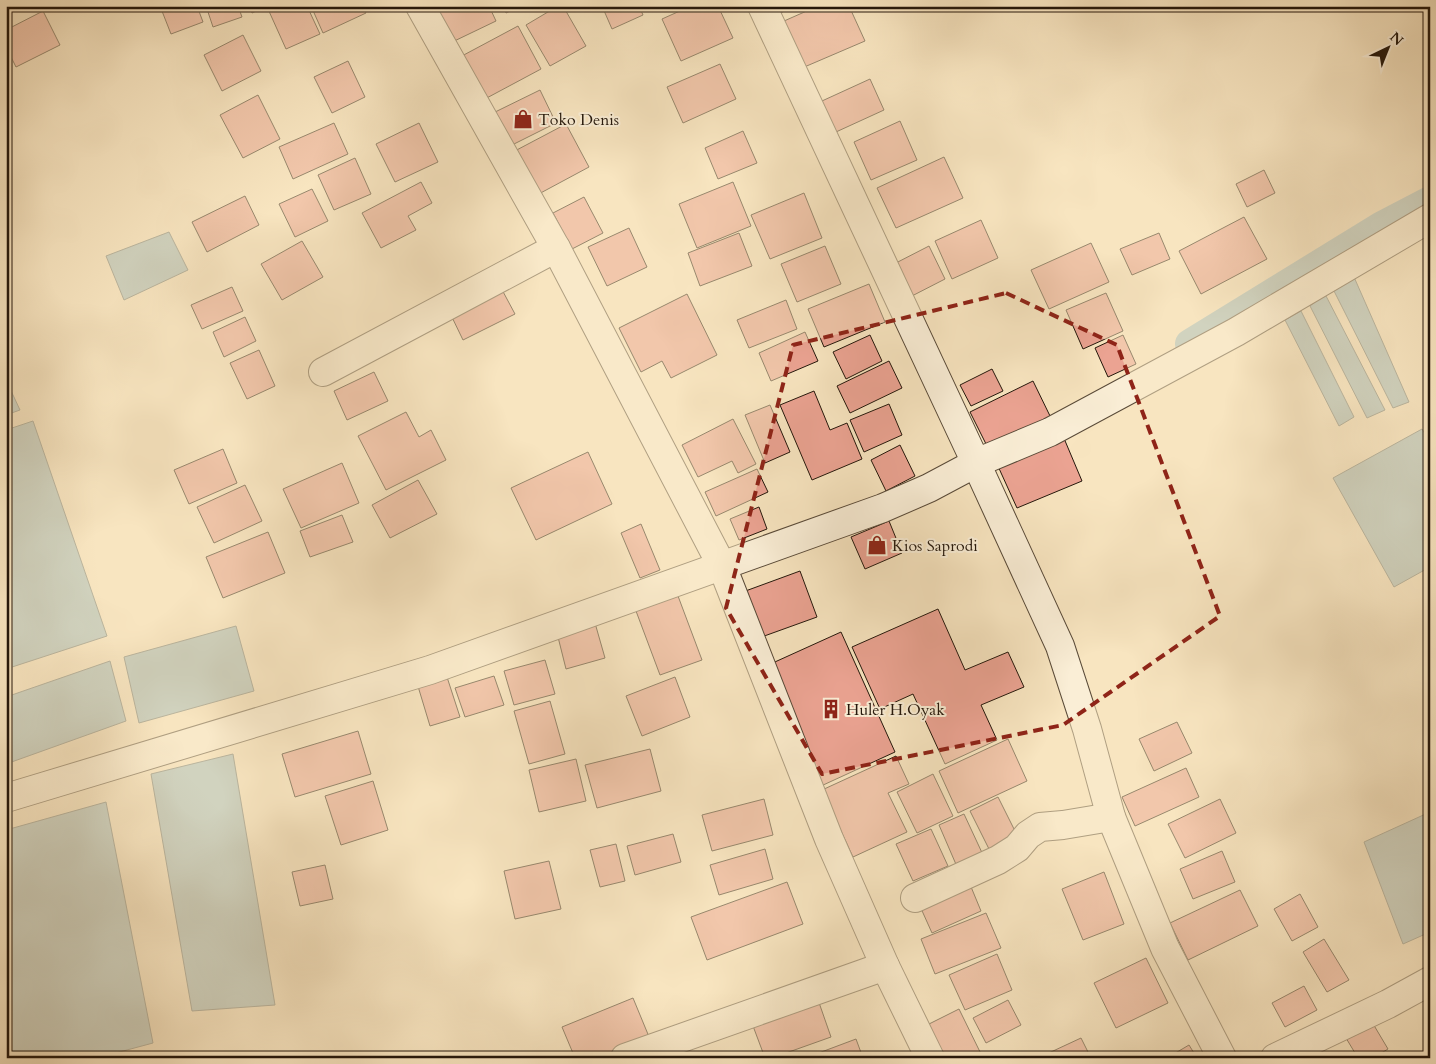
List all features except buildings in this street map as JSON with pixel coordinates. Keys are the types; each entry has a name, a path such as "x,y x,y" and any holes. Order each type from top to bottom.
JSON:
{"street":[{"path":"420,6 556,248 722,566 828,839 885,966 930,1058"},
{"path":"762,6 1060,646 1087,729 1111,817 1165,948 1222,1058"},
{"path":"6,798 430,670 883,508 929,488 976,463 1050,432 1236,332 1430,218"},
{"path":"323,372 556,248"},
{"path":"915,898 998,860 1017,848 1028,835 1040,827 1111,817"},
{"path":"626,1058 885,966"},
{"path":"1275,1058 1388,1004 1430,981"}],"highlighted area":[{"path":"1006,293 1117,345 1220,616 1063,725 822,774 726,608 793,345"}],"water":[{"path":"169,232 188,270 124,300 106,256"},
{"path":"1354,277 1409,402 1393,408 1333,289"},
{"path":"1325,294 1385,410 1367,418 1310,306"},
{"path":"1301,311 1354,417 1339,426 1285,320"},
{"path":"6,380 20,410 6,415"},
{"path":"33,421 107,636 6,669 6,430"},
{"path":"1422,429 1430,442 1430,567 1394,587 1333,478"},
{"path":"236,626 254,691 139,723 124,657"},
{"path":"110,661 126,721 6,764 6,697"},
{"path":"233,754 275,1005 192,1011 151,774"},
{"path":"106,802 153,1043 97,1058 6,1058 6,830"},
{"path":"1430,812 1430,932 1403,944 1364,842"}],"waterway":[{"path":"1190,344 1382,226 1430,201"}],"place":[{"name":"Toko Denis","path":"523,119"},
{"name":"Kios Saprodi","path":"877,545"},
{"name":"Huler H.Oyak","path":"831,709"}]}
